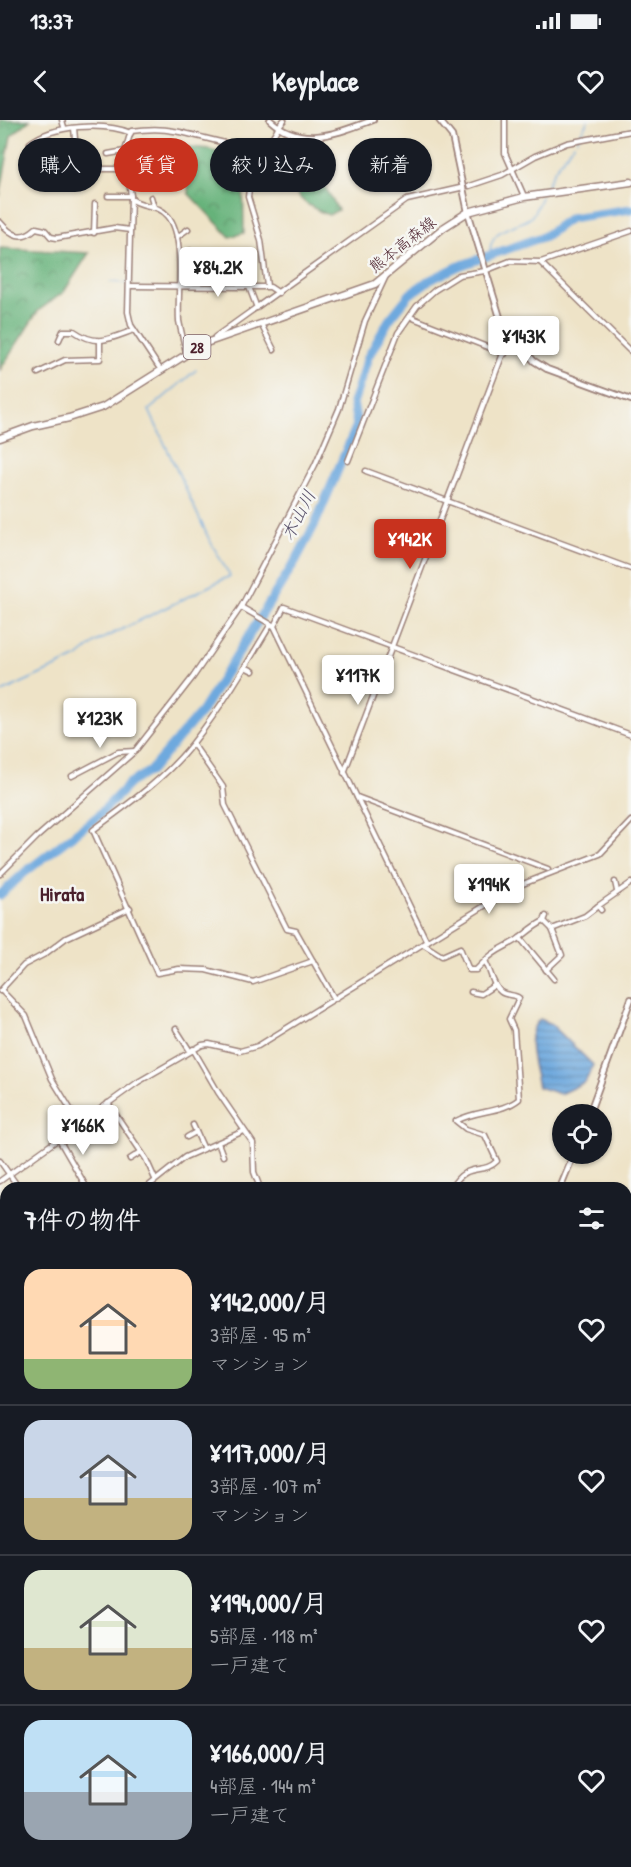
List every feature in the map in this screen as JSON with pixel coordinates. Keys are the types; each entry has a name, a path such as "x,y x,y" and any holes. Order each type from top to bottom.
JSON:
{"main road":[{"name":"熊本高森線","path":"0,438 33,426 103,407 160,369 209,341 375,284 443,228 468,212 525,197 631,182"}],"street":[{"path":"62,120 64,127"},
{"path":"86,120 89,128"},
{"path":"270,120 279,127 307,138 321,138 373,120"},
{"path":"273,138 284,120"},
{"path":"440,120 452,136 468,212 484,268 499,316 510,335 534,360 547,369 631,400"},
{"path":"505,120 505,153 525,197"},
{"path":"113,122 113,128"},
{"path":"38,138 50,130 64,127 113,128 131,133 150,128 212,138"},
{"path":"74,128 75,138"},
{"path":"469,186 514,170 535,156 567,143 631,131"},
{"path":"129,138 131,133"},
{"path":"108,154 114,153"},
{"path":"209,341 407,200 460,188"},
{"path":"130,192 128,312 134,330 160,369"},
{"path":"249,192 248,197 261,240 267,286"},
{"path":"108,196 131,198 144,207 154,207 168,215 177,237 180,256 179,320 186,353"},
{"path":"151,197 154,207"},
{"path":"94,204 94,233"},
{"path":"0,222 12,234 18,236 27,235 36,228 45,230 51,237 94,233 114,228 130,230"},
{"path":"177,237 188,229"},
{"path":"348,461 391,348 409,316 435,290 459,274 520,259 541,262 631,231"},
{"path":"168,250 177,248"},
{"path":"180,256 190,251"},
{"path":"541,262 631,352"},
{"path":"0,874 37,837 135,751 193,677 241,607 315,465 339,409 365,321 387,275"},
{"path":"130,286 267,286 279,293"},
{"path":"249,287 257,308"},
{"path":"413,318 505,354"},
{"path":"260,324 274,350"},
{"path":"59,340 61,330 74,331 82,339 100,341 134,330"},
{"path":"344,773 505,354 510,335"},
{"path":"38,373 65,360 100,359 100,341"},
{"path":"366,471 631,569"},
{"path":"241,607 272,625 425,943 442,956 460,946 469,970 476,970 490,956 520,938 525,931 545,918 562,955 546,970"},
{"path":"313,961 253,982 206,970 178,969 157,973 130,908 93,830 146,790 192,744 284,607 631,735"},
{"path":"245,667 253,671"},
{"path":"192,744 223,787 225,805 287,929 296,931 334,998"},
{"path":"72,776 118,753 135,751"},
{"path":"356,797 548,869"},
{"path":"0,1180 108,1103 192,1050 206,1044 240,1051 258,1046 515,887 600,854 631,821"},
{"path":"615,882 616,891"},
{"path":"552,929 600,908 616,891 631,883"},
{"path":"79,1124 52,1079 26,1016 1,991 24,964 45,954 66,938 130,908"},
{"path":"520,938 554,979"},
{"path":"456,1182 467,1170 490,1166 497,1161 485,1135 466,1129 456,1121 468,1114 511,1106 519,1099 514,1029 509,1019 519,998 501,993 485,961"},
{"path":"471,992 481,994 495,985"},
{"path":"593,1104 621,1026 628,1015 631,999"},
{"path":"176,1029 253,1143 254,1172 258,1182"},
{"path":"108,1103 141,1152 155,1179"},
{"path":"193,1125 204,1149"},
{"path":"152,1182 185,1157 244,1131"},
{"path":"187,1137 196,1132"},
{"path":"58,1138 84,1182"},
{"path":"218,1143 223,1156"},
{"path":"130,1159 141,1152"},
{"path":"0,1161 15,1182"},
{"path":"562,1182 570,1164"}],"green space":[{"path":"0,120 30,120 11,136 0,196"},
{"path":"198,148 210,149 210,192 243,192 244,233 230,237 188,193 198,192"},
{"path":"295,192 328,192 338,210 329,215 311,207"},
{"path":"0,248 89,253 64,292 38,311 0,370"}],"water":[{"path":"540,1019 551,1024 593,1065 585,1082 560,1094 538,1087 530,1042"}],"waterway":[{"path":"577,140 588,120"},
{"path":"543,193 555,169 574,144"},
{"path":"490,253 491,244 498,233 530,218 541,197"},
{"name":"木山川","path":"0,895 24,873 98,816 130,783 150,771 202,711 296,560 315,524 357,425 353,403 368,357 389,320 410,294 428,281 459,266 545,236 570,218 631,209"},
{"path":"110,282 128,283"},
{"path":"0,693 78,657 96,642 230,576 209,539 149,410 196,370"}],"district":[{"name":"Hirata","path":"62,893"}]}
